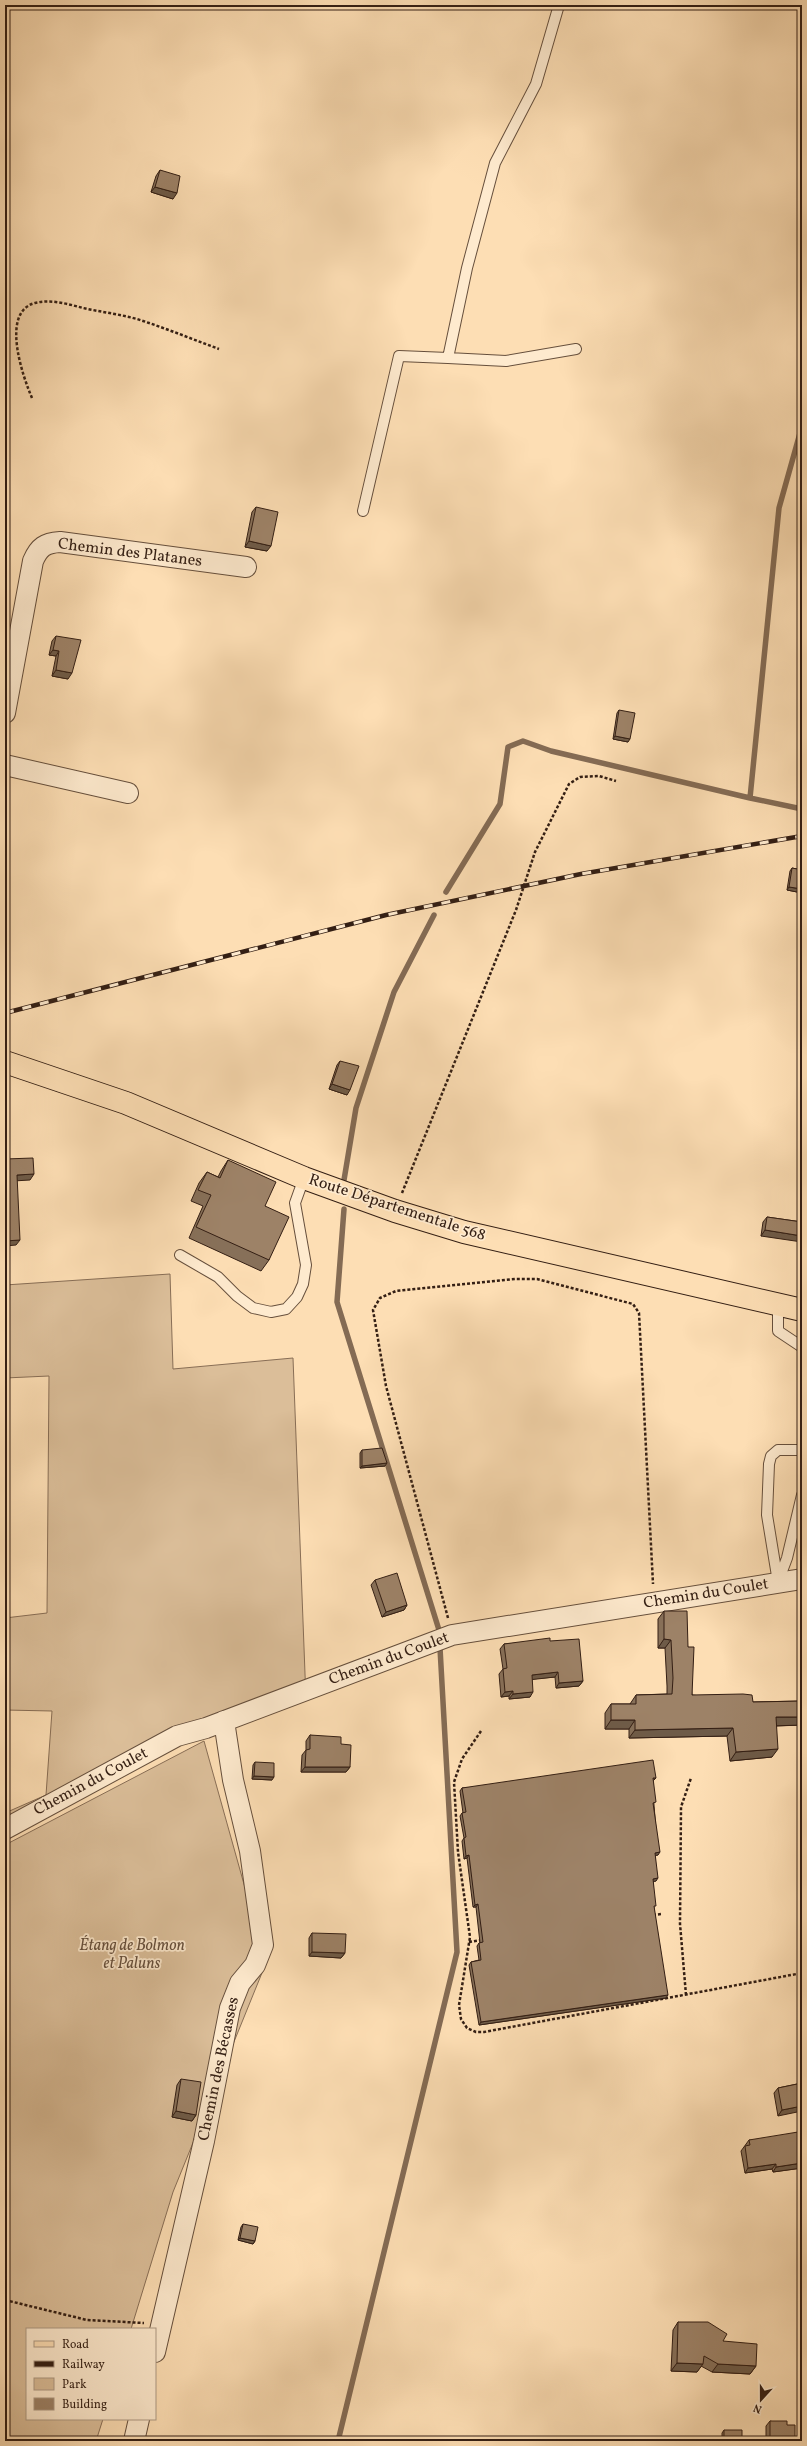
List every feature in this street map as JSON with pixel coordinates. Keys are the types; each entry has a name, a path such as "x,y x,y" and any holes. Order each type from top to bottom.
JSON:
{"main road":[{"name":"Route Départementale 568","path":"5,1062 126,1103 304,1178 395,1211 464,1232 802,1310"}],"street":[{"name":"Chemin des Platanes","path":"5,713 33,561 37,552 43,546 60,542 246,567"},
{"path":"5,765 128,794"},
{"name":"Chemin du Coulet","path":"5,1829 177,1736 224,1721 452,1635 802,1578"},
{"name":"Chemin des Bécasses","path":"156,2348 202,2148 230,2008 240,1983 255,1965 263,1945 250,1851 233,1780 224,1721"},
{"path":"134,2441 139,2420"}],"lane":[{"path":"448,358 467,268 495,163 536,84 559,5"},
{"path":"363,511 399,356 506,361 576,349"},
{"path":"180,1255 218,1277 237,1296 252,1308 271,1312 286,1308 297,1297 304,1278 306,1265 303,1243 296,1217 295,1203 304,1178"},
{"path":"778,1305 778,1330 785,1337 802,1347"},
{"path":"778,1582 767,1515 769,1464 771,1456 778,1450 802,1450"},
{"path":"778,1582 787,1558 802,1495"}],"path":[{"path":"32,398 20,368 15,339 17,323 24,310 34,303 55,302 136,319 220,349"},
{"path":"395,1211 516,910 535,852 569,784 580,777 598,776 616,781"},
{"path":"452,1635 386,1386 373,1310 380,1298 396,1291 515,1279 537,1279 633,1304 637,1308 654,1603"},
{"path":"481,1731 462,1759 454,1782 458,1852 469,1942 459,2005 467,2028 476,2032 802,1973"},
{"path":"686,1994 680,1924 681,1807 692,1778"},
{"path":"647,1916 662,1914"},
{"path":"469,1942 485,1940"},
{"path":"5,2300 88,2320 138,2324 162,2321"}],"green space":[{"path":"170,1274 173,1369 293,1358 306,1700 182,1741 5,1838 5,1813 46,1795 52,1711 5,1710 5,1618 47,1613 49,1376 5,1378 5,1285"},
{"name":"Étang de Bolmon et Paluns","path":"204,1741 266,1963 173,2192 131,2328 26,2328 26,2420 103,2420 96,2441 5,2441 5,1845"}],"building":[{"path":"160,170 180,176 177,193 155,187"},
{"path":"256,507 278,512 271,546 249,541"},
{"path":"56,636 81,640 72,673 56,670 59,651 53,650"},
{"path":"619,710 635,713 630,739 615,736"},
{"path":"792,868 802,870 802,889 789,887"},
{"path":"340,1061 359,1066 350,1090 332,1084"},
{"path":"33,1158 34,1174 17,1175 20,1240 5,1241 5,1159"},
{"path":"228,1160 276,1182 265,1206 289,1217 269,1260 196,1227 211,1195 198,1190 207,1172 220,1178"},
{"path":"767,1217 802,1222 802,1236 765,1230"},
{"path":"382,1448 387,1463 362,1466 362,1450"},
{"path":"397,1573 407,1605 386,1612 375,1580"},
{"path":"664,1611 687,1611 688,1647 694,1647 692,1695 743,1694 752,1695 753,1702 802,1701 802,1717 776,1717 778,1749 736,1752 733,1728 635,1730 635,1720 611,1720 611,1704 636,1704 636,1695 672,1694 673,1678 671,1640 664,1639"},
{"path":"550,1638 550,1641 579,1639 583,1681 559,1683 558,1672 532,1675 533,1692 513,1694 513,1691 505,1692 503,1669 507,1668 504,1644"},
{"path":"310,1735 341,1737 341,1744 351,1745 350,1767 305,1767 306,1750 310,1749"},
{"path":"653,1760 656,1778 653,1778 656,1802 653,1803 660,1852 655,1853 658,1878 653,1879 656,1906 654,1906 668,1995 481,2022 471,1962 481,1960 479,1943 483,1942 478,1904 475,1905 469,1855 466,1856 464,1838 466,1837 462,1813 466,1812 462,1788"},
{"path":"255,1762 274,1763 274,1777 254,1776"},
{"path":"312,1933 346,1934 345,1953 312,1952"},
{"path":"181,2079 201,2082 196,2115 176,2111"},
{"path":"802,2083 802,2106 782,2110 778,2088"},
{"path":"798,2132 802,2144 802,2163 776,2167 776,2164 748,2168 745,2146 750,2145 749,2140"},
{"path":"243,2224 258,2227 255,2241 240,2238"},
{"path":"678,2322 708,2322 727,2334 723,2341 757,2344 756,2366 718,2364 704,2356 703,2364 677,2363"},
{"path":"770,2421 787,2421 787,2425 795,2425 795,2441 770,2441"},
{"path":"724,2430 742,2430 742,2441 724,2441"}],"waterway":[{"path":"446,892 500,804 508,747 523,741 551,751 750,798 779,508 802,426"},
{"path":"750,798 802,809"},
{"path":"344,1180 356,1108 394,992 434,915"},
{"path":"344,1209 337,1302 439,1630"},
{"path":"338,2441 457,1952 440,1648"}],"railway":[{"path":"5,1013 386,915 581,874 802,836"}]}
